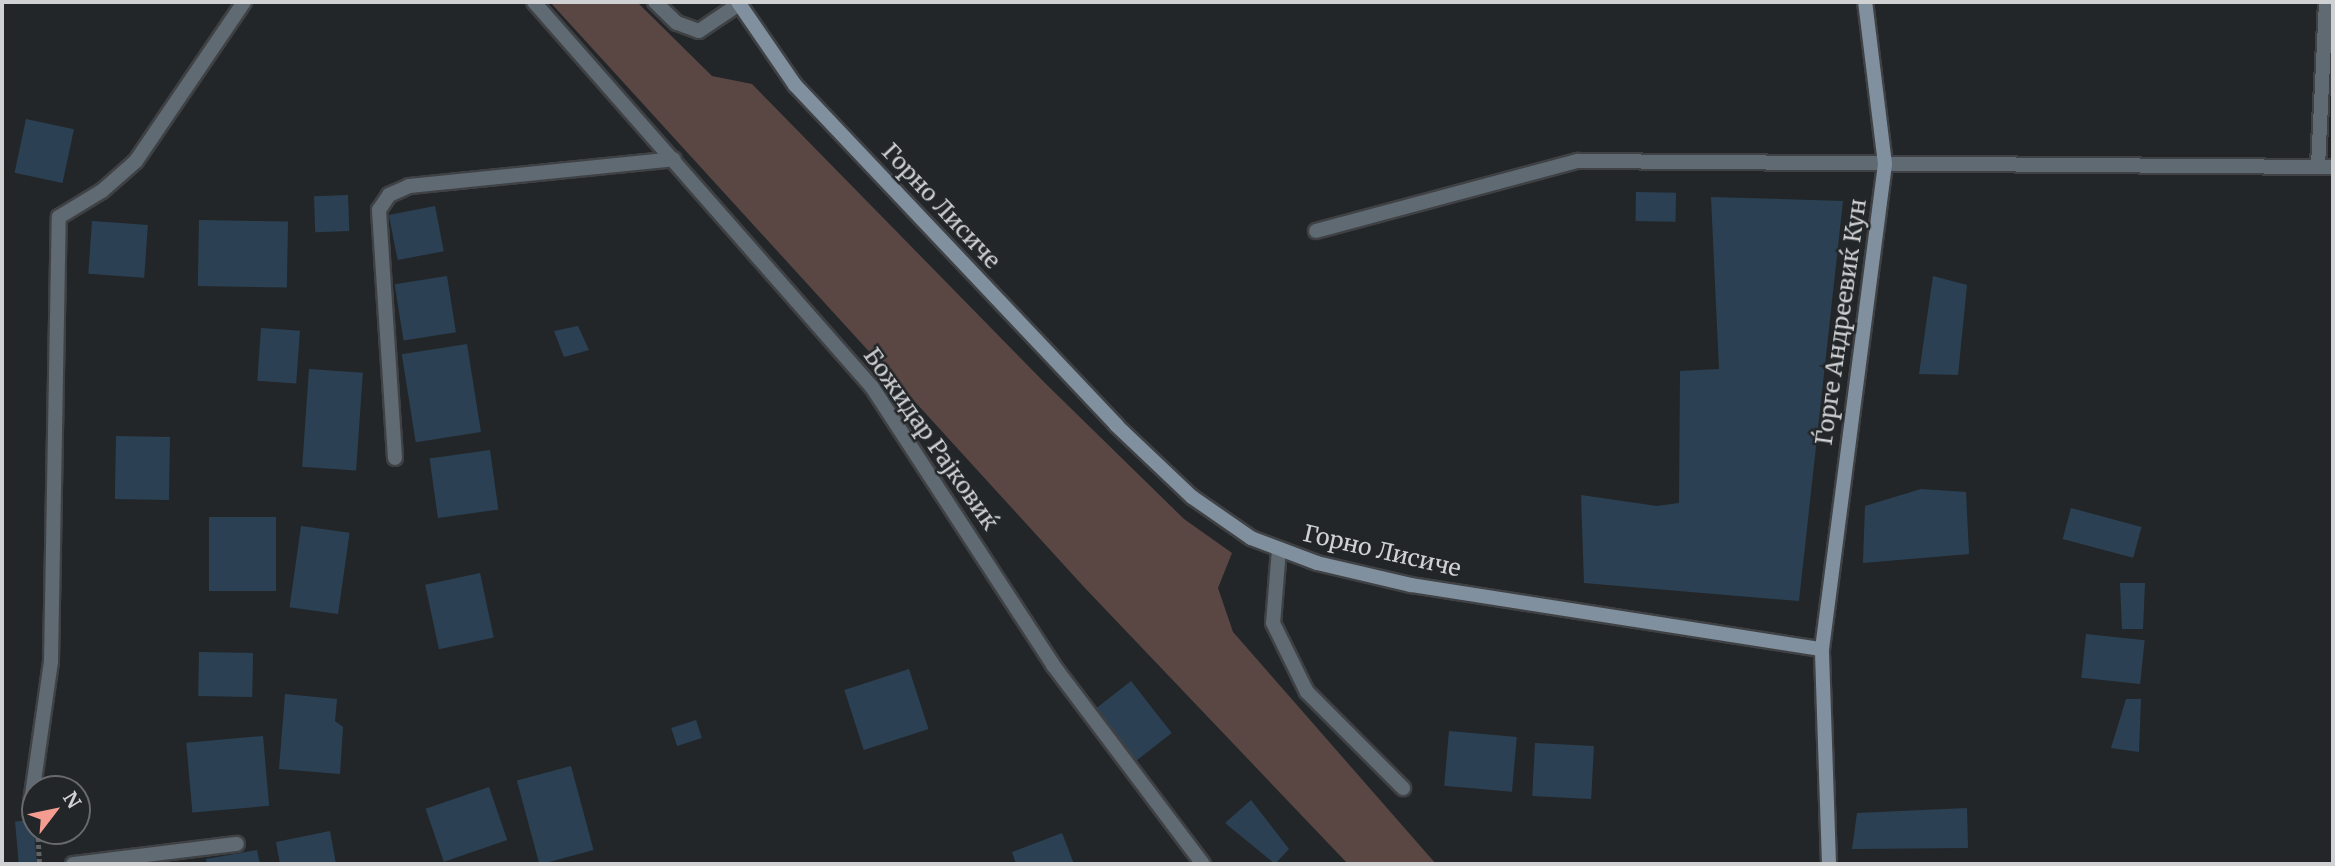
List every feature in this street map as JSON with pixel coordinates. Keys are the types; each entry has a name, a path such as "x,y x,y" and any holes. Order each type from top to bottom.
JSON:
{"street":[{"path":"36,775 51,661 59,217 102,191 136,161 244,2"},
{"name":"Божидар Рајковиќ","path":"534,2 872,387 1054,665 1203,864"},
{"path":"654,2 677,23 699,31 739,3"},
{"name":"Ѓорге Андреевиќ Кун","path":"1822,649 1885,164 1865,2"},
{"path":"2318,166 2326,2"},
{"name":"Горно Лисиче","path":"739,3 795,85 1116,425 1192,497 1251,538 1279,549 1410,585 1822,649"},
{"path":"395,458 379,210 390,195 410,186 674,159"},
{"path":"1316,231 1578,161 2333,167"},
{"path":"1279,549 1273,623 1307,692 1403,788"},
{"path":"1822,649 1829,864"},
{"path":"73,864 237,844"}],"path":[{"path":"39,845 40,864"}],"shaded area":[{"path":"550,2 637,2 712,76 752,84 1046,384 1184,519 1232,553 1218,588 1233,632 1436,864 1348,864 1084,587"}],"building":[{"path":"26,119 74,129 62,183 15,173"},
{"path":"1636,192 1676,193 1675,222 1635,221"},
{"path":"348,195 349,231 315,232 314,196"},
{"path":"1711,197 1843,201 1799,601 1584,583 1581,495 1657,506 1679,503 1680,371 1719,369"},
{"path":"435,206 444,251 398,260 389,215"},
{"path":"199,220 288,222 287,288 198,286"},
{"path":"92,221 148,225 144,278 88,274"},
{"path":"447,276 456,332 404,341 395,284"},
{"path":"1933,276 1967,285 1958,375 1919,374"},
{"path":"578,326 589,350 564,357 554,331"},
{"path":"261,328 300,331 296,384 257,381"},
{"path":"467,344 481,432 416,442 402,354"},
{"path":"309,369 363,373 356,471 302,467"},
{"path":"116,436 170,437 169,500 115,499"},
{"path":"490,450 498,509 438,518 430,458"},
{"path":"1921,489 1966,492 1969,554 1863,563 1865,506"},
{"path":"2071,508 2142,527 2133,558 2063,539"},
{"path":"209,517 276,517 276,591 209,591"},
{"path":"301,526 350,533 338,614 290,607"},
{"path":"480,573 494,638 439,649 425,585"},
{"path":"2120,583 2145,583 2143,629 2122,629"},
{"path":"2086,634 2145,640 2140,684 2081,678"},
{"path":"199,652 253,653 252,697 198,696"},
{"path":"909,669 928,729 864,750 844,690"},
{"path":"1131,681 1172,733 1135,762 1094,710"},
{"path":"285,694 337,699 335,721 343,727 340,774 279,769"},
{"path":"2126,699 2141,699 2139,752 2111,748"},
{"path":"696,720 702,738 677,746 671,728"},
{"path":"1449,731 1517,737 1512,792 1444,786"},
{"path":"263,736 269,806 192,812 186,743"},
{"path":"1535,743 1594,746 1591,799 1532,796"},
{"path":"571,766 594,850 539,864 517,780"},
{"path":"489,787 507,840 444,862 426,809"},
{"path":"1251,800 1289,849 1275,864 1225,823"},
{"path":"1967,808 1968,848 1852,849 1857,813"},
{"path":"21,821 21,845 35,845 37,864 19,864 15,822"},
{"path":"330,831 336,864 280,864 276,842"},
{"path":"1062,833 1074,864 1016,864 1012,852"},
{"path":"257,850 260,864 207,864 206,859"}]}
